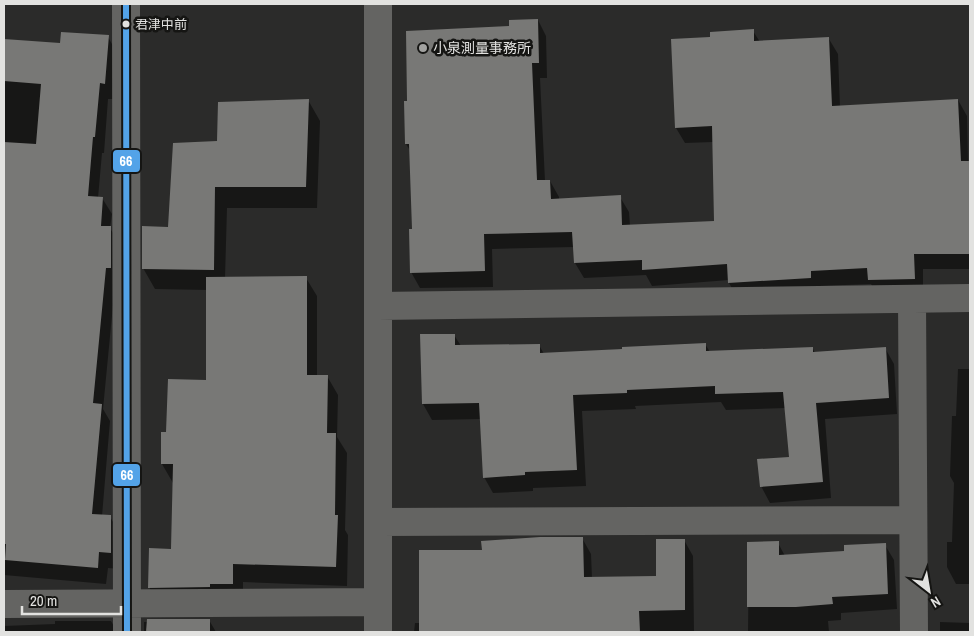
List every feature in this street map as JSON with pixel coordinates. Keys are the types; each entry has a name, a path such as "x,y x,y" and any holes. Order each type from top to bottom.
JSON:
{"street":[{"path":"126,4 127,632"},
{"path":"378,4 378,632"},
{"path":"378,306 970,298"},
{"path":"912,299 914,632"},
{"path":"378,522 913,520"},
{"path":"4,604 378,602"}],"building":[{"path":"538,19 539,63 532,63 537,180 550,180 551,199 621,195 622,225 714,221 712,126 675,128 671,39 710,37 710,32 754,29 754,41 829,37 832,106 958,99 961,161 970,161 970,254 914,254 915,279 868,280 867,268 811,271 811,278 728,283 727,264 642,270 642,260 574,263 572,232 484,234 485,271 410,273 409,229 412,229 409,144 405,144 404,101 407,101 406,31 509,26 509,20"},
{"path":"61,32 109,35 105,84 100,83 88,196 103,197 101,226 111,226 111,268 106,268 93,403 102,404 92,514 111,515 111,553 99,552 98,568 5,560 4,142 36,144 41,84 4,81 4,39 60,43"},
{"path":"309,99 306,187 215,187 214,270 142,269 142,226 168,227 173,143 217,141 218,102"},
{"path":"307,276 307,375 328,375 327,433 336,433 335,515 338,515 336,567 233,564 233,584 210,584 210,587 148,588 149,548 171,549 173,464 161,464 161,432 166,432 168,379 206,380 206,277"},
{"path":"420,334 455,334 455,345 540,344 540,353 706,343 706,351 813,347 813,352 886,347 889,398 816,403 823,482 760,487 757,459 789,457 783,392 715,394 715,386 627,390 627,393 573,395 577,470 525,472 525,475 483,478 479,403 422,404"},
{"path":"540,537 583,537 584,577 656,576 656,539 685,539 685,610 639,611 640,632 419,632 419,550 482,550 481,541"},
{"path":"779,541 779,555 844,551 844,545 886,543 888,594 832,597 833,604 796,607 747,607 747,542"},
{"path":"147,619 210,619 210,632 146,632"}],"transit line":[{"name":"66","path":"126,4 127,632"}],"place":[{"name":"君津中前","path":"126,24"},
{"name":"小泉測量事務所","path":"423,48"}]}
